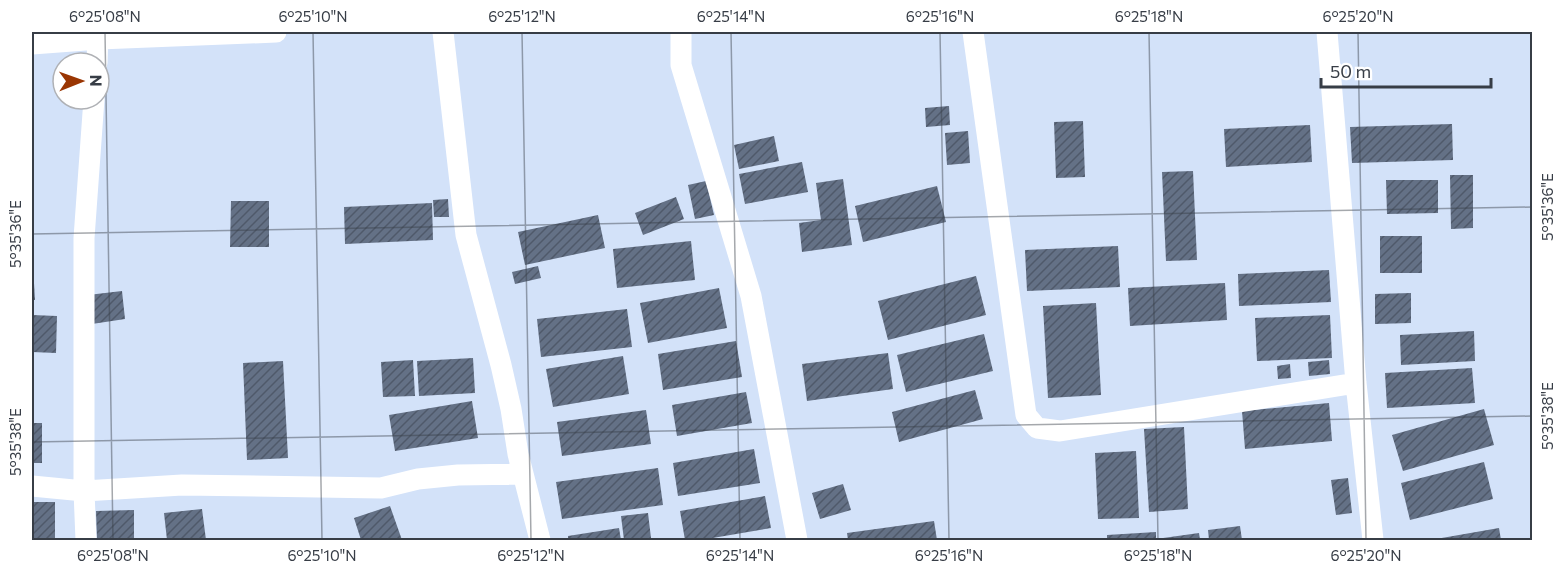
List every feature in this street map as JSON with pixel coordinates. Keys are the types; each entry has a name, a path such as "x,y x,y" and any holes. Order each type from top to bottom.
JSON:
{"street":[{"path":"32,44 99,35 276,32"},
{"path":"443,32 466,235 501,365 523,474 540,540"},
{"path":"681,32 681,65 751,296 797,540"},
{"path":"973,32 1026,415 1037,428 1060,430 1356,383"},
{"path":"1327,32 1356,383 1373,540"},
{"path":"98,51 99,35"},
{"path":"86,540 84,238 93,111"},
{"path":"32,486 84,491 182,485 381,488 418,479 458,475 523,474"}],"building":[{"path":"949,106 950,125 926,127 925,108"},
{"path":"1083,121 1085,177 1056,178 1054,122"},
{"path":"1452,124 1453,160 1352,163 1350,127"},
{"path":"1310,125 1312,162 1226,167 1224,129"},
{"path":"968,131 970,163 947,165 945,133"},
{"path":"774,136 779,161 739,169 734,145"},
{"path":"802,162 808,192 745,204 739,174"},
{"path":"1193,171 1197,260 1166,261 1162,172"},
{"path":"1450,175 1473,175 1473,228 1451,229"},
{"path":"843,179 852,245 802,252 799,223 821,220 816,183"},
{"path":"1386,180 1438,180 1438,213 1387,214"},
{"path":"706,181 714,215 695,219 688,185"},
{"path":"937,186 946,222 863,242 855,206"},
{"path":"676,197 684,219 643,235 635,213"},
{"path":"448,199 449,217 434,217 433,200"},
{"path":"231,201 269,201 269,247 230,247"},
{"path":"432,203 433,240 345,244 344,207"},
{"path":"598,215 605,248 525,265 518,232"},
{"path":"1380,236 1422,236 1422,273 1380,273"},
{"path":"691,241 695,280 617,288 613,249"},
{"path":"1118,246 1120,287 1027,291 1025,250"},
{"path":"33,266 35,300 32,300"},
{"path":"538,266 541,278 515,284 512,272"},
{"path":"1329,270 1331,302 1239,306 1238,274"},
{"path":"976,276 986,315 888,340 878,301"},
{"path":"1225,283 1227,320 1130,326 1128,288"},
{"path":"719,288 727,328 648,343 640,303"},
{"path":"122,291 125,319 92,324 88,295"},
{"path":"1411,293 1411,323 1375,324 1375,294"},
{"path":"1096,303 1101,395 1048,398 1043,306"},
{"path":"627,309 632,347 541,357 537,319"},
{"path":"32,315 57,316 56,353 32,352"},
{"path":"1330,315 1332,358 1257,361 1255,318"},
{"path":"1474,331 1475,361 1401,365 1400,335"},
{"path":"984,334 993,371 906,392 897,355"},
{"path":"736,341 742,377 663,390 658,354"},
{"path":"888,353 893,389 807,401 802,364"},
{"path":"623,356 629,394 553,407 546,369"},
{"path":"473,358 475,393 419,396 417,361"},
{"path":"413,360 415,396 383,397 381,362"},
{"path":"1329,360 1330,374 1309,376 1308,362"},
{"path":"283,361 288,458 247,460 243,363"},
{"path":"1290,364 1291,378 1278,379 1277,366"},
{"path":"1472,368 1475,403 1387,408 1385,373"},
{"path":"975,390 983,419 899,442 892,412"},
{"path":"746,392 752,423 677,436 672,405"},
{"path":"472,401 478,438 395,451 389,415"},
{"path":"1329,403 1332,441 1245,449 1242,411"},
{"path":"1484,409 1494,445 1403,471 1392,435"},
{"path":"646,410 651,444 562,456 557,422"},
{"path":"32,423 42,423 42,463 32,463"},
{"path":"1184,427 1188,509 1149,512 1144,429"},
{"path":"754,449 760,483 678,496 673,463"},
{"path":"1136,451 1139,518 1098,519 1095,453"},
{"path":"1484,462 1493,499 1410,520 1401,483"},
{"path":"658,468 663,505 562,519 556,482"},
{"path":"1348,478 1352,513 1336,515 1331,480"},
{"path":"843,484 851,510 820,519 812,493"},
{"path":"765,496 771,528 701,540 685,540 680,511"},
{"path":"32,502 55,502 55,540 32,540"},
{"path":"390,506 402,540 361,540 354,518"},
{"path":"202,509 206,540 167,540 164,513"},
{"path":"134,510 134,540 97,540 96,511"},
{"path":"648,513 651,538 624,540 621,516"},
{"path":"934,521 937,540 848,540 847,533"},
{"path":"1240,526 1242,540 1209,540 1208,530"},
{"path":"619,528 621,540 568,540 568,536"},
{"path":"1499,528 1501,540 1436,539"},
{"path":"1156,532 1156,539 1199,533 1200,540 1107,540 1107,535"}]}
